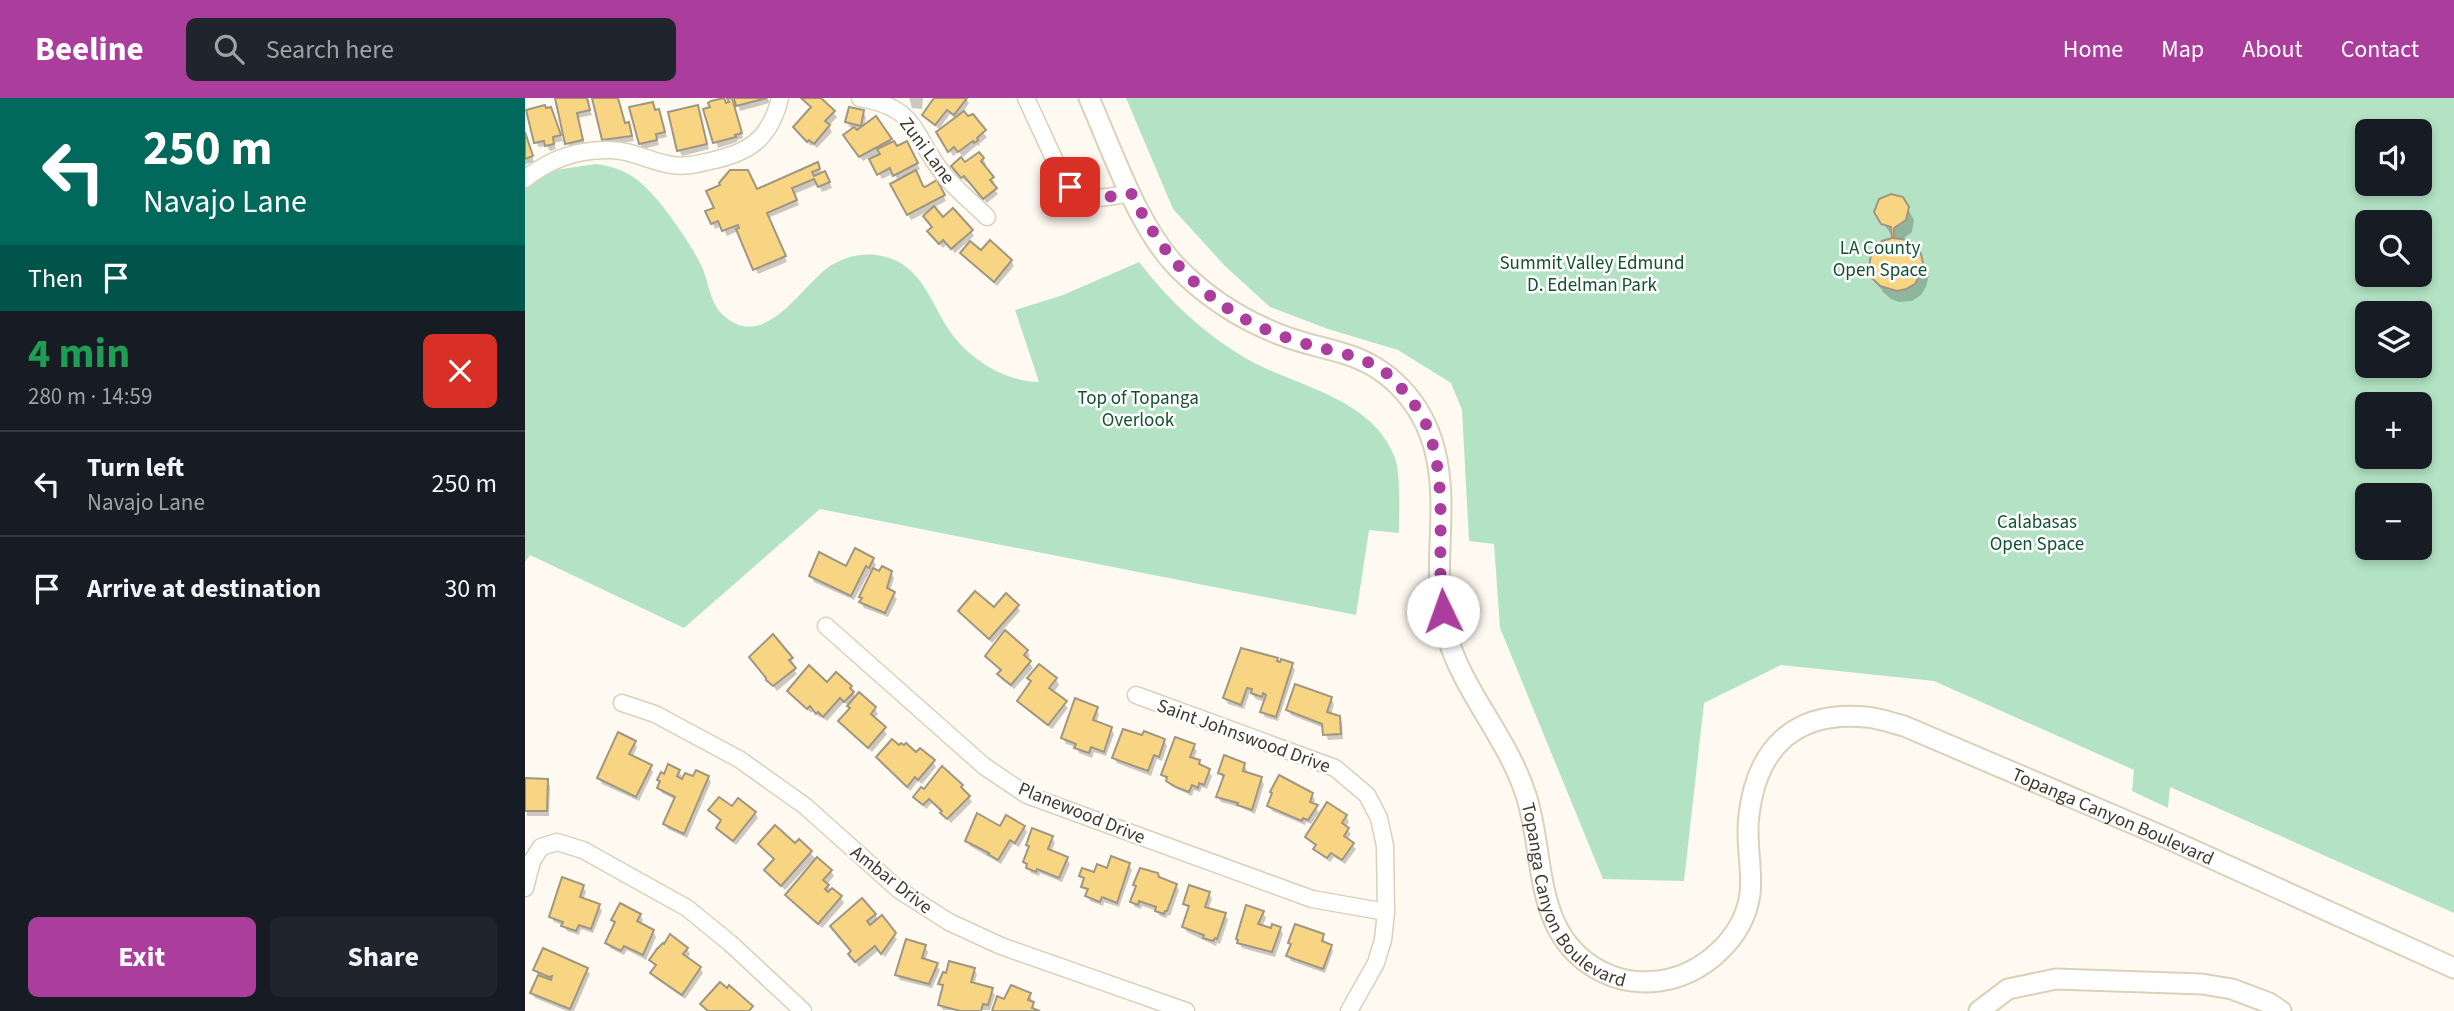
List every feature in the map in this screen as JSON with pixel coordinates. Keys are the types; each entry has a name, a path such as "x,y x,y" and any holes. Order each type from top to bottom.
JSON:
{"main road":[{"name":"Topanga Canyon Boulevard","path":"1089,98 1148,227 1171,259 1228,309 1282,336 1344,353 1378,367 1399,385 1415,404 1426,424 1440,474 1440,592 1445,630 1462,676 1505,747 1526,795 1546,903 1559,933 1578,957 1607,975 1632,981 1662,981 1695,970 1722,951 1739,927 1749,897 1748,819 1753,790 1765,761 1784,737 1802,724 1829,717 1867,717 1904,726 2162,836 2454,968"},
{"path":"1979,1011 2008,989 2056,979 2202,984 2232,989 2269,1003 2281,1011"}],"street":[{"path":"525,179 539,167 561,157 586,151 625,151 673,165 686,166 742,152 756,144 770,127 780,98"},
{"name":"Zuni Lane","path":"860,98 888,104 903,114 916,128 942,173 987,217"},
{"path":"1026,98 1062,176 1070,187 1084,197 1096,199 1131,193"},
{"name":"Planewood Drive","path":"825,626 984,766 1027,795 1312,899 1386,912"},
{"name":"Saint Johnswood Drive","path":"1136,695 1335,768 1367,795 1379,818 1385,846 1386,912 1383,940 1376,963 1349,1011"},
{"name":"Ambar Drive","path":"622,703 655,714 739,760 805,806 899,890 949,922 1001,946 1186,1011"},
{"path":"525,888 532,861 541,847 557,842 583,850 687,908 730,943 803,1011"}],"green space":[{"path":"1126,98 2454,98 2454,913 2170,787 2168,808 2132,791 2134,770 1934,681 1781,665 1704,703 1684,881 1603,879 1500,628 1494,544 1469,541 1462,410 1451,383 1398,350 1328,329 1270,307 1225,266 1173,209"},
{"name":"Top of Topanga Overlook","path":"596,164 627,173 654,196 682,232 697,257 712,299 719,310 738,325 752,326 779,314 826,269 838,262 850,257 876,255 890,258 912,272 947,327 964,348 986,365 1025,381 1039,382 1015,310 1063,295 1139,262 1175,303 1216,339 1266,369 1351,407 1384,437 1397,465 1399,533 1369,530 1356,615 820,509 684,628 530,555 525,562 525,181 555,170"}],"building":[{"path":"555,98 587,98 590,110 577,113 583,140 565,144"},
{"path":"592,98 618,98 632,136 602,140"},
{"path":"724,98 726,103 729,102 727,98 732,98 742,133 713,143 703,109 710,107 708,103 711,101"},
{"path":"734,98 767,98 736,106"},
{"path":"801,98 821,98 835,111 825,121 830,125 814,144 809,140 807,142 793,127 811,107"},
{"path":"934,98 967,98 954,115 947,110 935,125 922,115"},
{"path":"653,102 655,110 659,109 665,132 656,134 657,140 639,144 629,107"},
{"path":"545,105 546,108 551,107 561,135 553,137 554,144 545,146 544,141 534,143 526,110"},
{"path":"698,105 707,144 677,151 668,112"},
{"path":"849,107 864,110 861,126 845,122"},
{"path":"964,111 968,116 973,114 986,130 974,143 973,141 958,152 954,147 948,152 936,132"},
{"path":"876,116 892,139 859,157 843,135 854,127 857,130"},
{"path":"525,132 533,156 525,159"},
{"path":"894,141 897,146 907,141 918,163 893,176 890,168 877,175 869,159 880,154 877,149"},
{"path":"979,152 984,158 981,161 994,177 990,180 997,188 983,199 964,176 961,178 951,166 961,157 965,162"},
{"path":"818,162 820,169 812,172 814,176 825,171 830,182 818,187 814,179 792,188 797,200 767,213 786,256 753,270 736,229 739,228 738,225 722,231 718,221 711,224 705,211 714,208 706,191 720,185 730,170 748,170 757,189"},
{"path":"916,170 923,186 937,180 945,195 907,215 890,184"},
{"path":"1891,194 1903,197 1909,207 1906,220 1894,228 1894,238 1909,240 1914,244 1923,263 1915,284 1897,291 1880,286 1872,278 1869,267 1875,247 1892,238 1891,227 1881,224 1874,212 1879,199"},
{"path":"934,206 943,217 953,208 973,230 951,249 943,240 939,244 927,231 932,227 923,216"},
{"path":"990,240 1012,260 994,282 960,253 970,241 981,250"},
{"path":"855,548 874,558 869,568 866,566 851,596 809,576 819,552 846,566"},
{"path":"882,566 892,571 887,588 895,592 885,613 859,602 873,568 879,571"},
{"path":"975,591 994,607 1006,593 1019,605 989,639 958,611"},
{"path":"1005,630 1028,650 1024,655 1031,661 1011,685 997,674 1001,670 985,656"},
{"path":"773,634 793,658 789,660 796,668 773,686 749,657"},
{"path":"1241,648 1278,658 1277,661 1280,662 1281,659 1293,663 1276,717 1260,712 1266,695 1263,693 1262,697 1251,693 1252,689 1247,688 1241,705 1223,698"},
{"path":"1039,664 1057,678 1049,688 1067,701 1048,725 1017,701 1031,681 1027,678"},
{"path":"809,665 827,682 836,672 852,686 850,688 854,692 844,702 840,698 823,717 818,712 816,714 810,706 807,709 787,691"},
{"path":"1295,684 1332,697 1327,712 1340,716 1341,734 1323,735 1322,724 1286,710"},
{"path":"859,692 876,707 871,714 886,727 868,748 838,721"},
{"path":"1075,698 1098,707 1093,720 1112,727 1104,752 1091,747 1089,753 1074,748 1076,744 1061,738"},
{"path":"1123,729 1142,735 1144,731 1165,739 1159,757 1154,755 1148,771 1112,758"},
{"path":"618,732 636,741 629,754 652,765 636,797 597,778"},
{"path":"1175,737 1195,744 1190,757 1200,760 1199,764 1210,769 1204,785 1199,783 1198,788 1192,785 1189,792 1166,781 1167,777 1161,775"},
{"path":"892,739 899,745 906,743 916,752 920,748 935,760 918,780 915,777 907,787 876,757"},
{"path":"1224,755 1245,763 1243,771 1262,777 1252,810 1216,797 1224,775 1218,773"},
{"path":"668,764 680,770 677,776 682,779 685,773 693,776 696,770 709,776 684,834 663,824 675,797 657,788 660,781 657,780 661,772 664,774"},
{"path":"942,766 963,785 961,787 970,796 947,819 929,799 923,805 913,797 921,787 924,789"},
{"path":"1279,775 1313,793 1310,802 1318,805 1308,820 1303,818 1302,821 1267,806 1272,793 1270,792"},
{"path":"525,778 548,779 547,811 525,811"},
{"path":"719,797 732,806 738,798 756,812 733,841 716,828 721,820 708,810"},
{"path":"1327,802 1347,815 1342,823 1349,828 1344,836 1354,843 1342,860 1331,853 1327,858 1313,849 1316,845 1305,837"},
{"path":"977,813 1000,826 1006,815 1025,826 1015,843 1010,840 998,860 965,841"},
{"path":"775,825 795,843 799,839 812,851 781,886 764,870 774,859 758,844"},
{"path":"1032,828 1053,836 1048,849 1068,857 1059,878 1037,869 1036,872 1026,868 1027,864 1023,862"},
{"path":"1111,856 1130,863 1117,903 1102,897 1100,902 1085,896 1088,889 1081,887 1084,878 1079,876 1082,868 1094,872 1097,864 1107,868"},
{"path":"817,857 832,870 823,880 829,885 825,889 828,892 832,888 842,896 818,924 785,895"},
{"path":"1140,868 1158,873 1159,877 1177,884 1164,914 1155,911 1156,907 1139,901 1138,905 1130,902"},
{"path":"562,877 584,885 580,897 600,904 591,929 579,925 576,931 561,926 563,922 549,917"},
{"path":"1189,885 1210,892 1205,907 1226,913 1217,939 1213,941 1182,927 1189,906 1183,904"},
{"path":"862,898 876,914 867,921 870,925 882,915 896,933 881,954 875,946 855,962 848,954 851,951 830,926"},
{"path":"620,903 641,914 637,921 654,930 643,955 624,946 621,951 605,943 615,922 611,920"},
{"path":"1246,905 1264,911 1258,924 1271,928 1272,924 1281,927 1272,952 1237,943"},
{"path":"1295,924 1324,934 1322,941 1332,945 1323,969 1286,956"},
{"path":"670,934 688,948 683,954 701,967 682,995 650,973 656,965 649,960"},
{"path":"906,939 926,945 922,958 938,963 929,984 895,975"},
{"path":"543,948 588,968 570,1009 530,993 538,975 551,980 552,976 533,970"},
{"path":"949,961 975,968 971,982 993,988 988,1005 983,1004 981,1011 960,1011 938,1005 943,985 938,984 943,972 946,973"},
{"path":"720,982 727,988 729,985 753,1006 749,1011 708,1011 700,1004"},
{"path":"1011,985 1031,993 1028,1000 1034,1002 1032,1008 1040,1011 992,1011 997,996 1004,999"}],"route":[{"path":"1070,187 1084,197 1096,199 1131,193 1148,227 1171,259 1228,309 1282,336 1344,353 1378,367 1399,385 1415,404 1426,424 1440,474 1440,592 1443,611"}],"park label":[{"name":"LA County Open Space","path":"1880,258"},
{"name":"Summit Valley Edmund D. Edelman Park","path":"1592,273"},
{"name":"Calabasas Open Space","path":"2037,532"}]}
